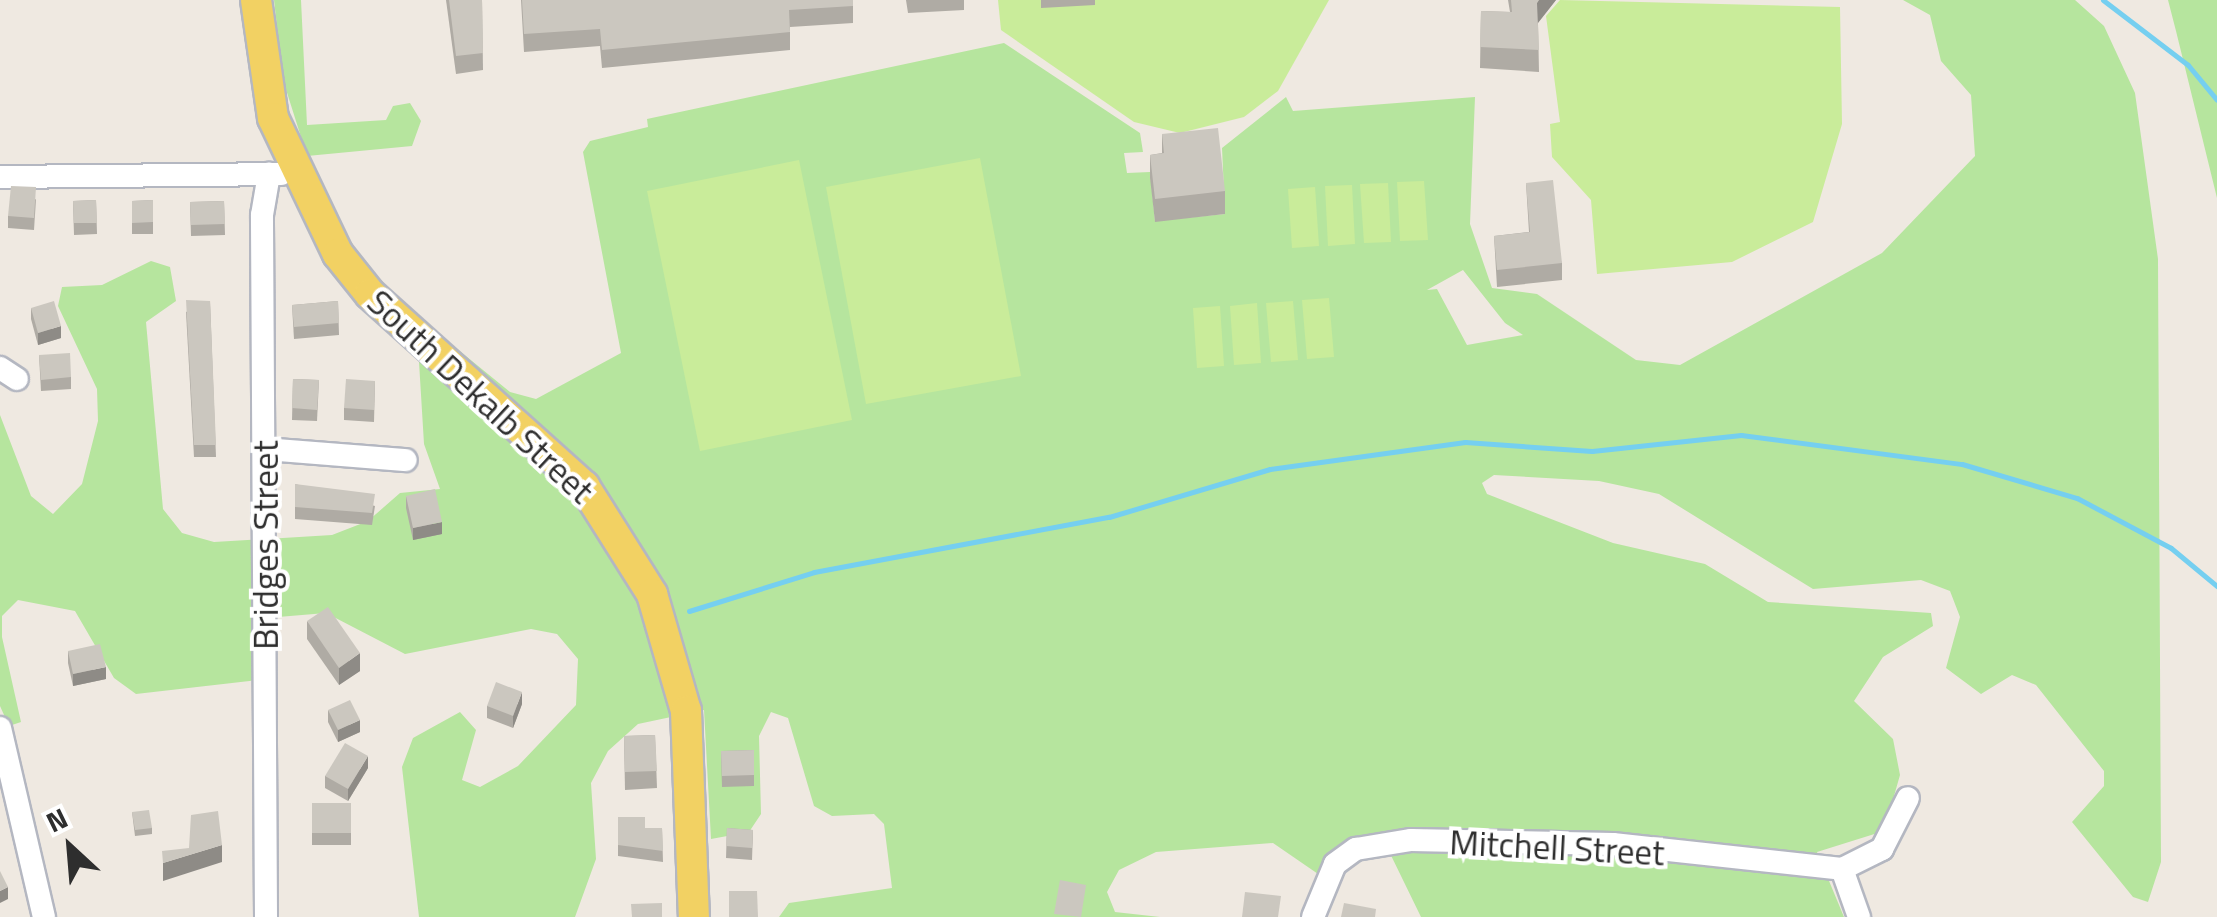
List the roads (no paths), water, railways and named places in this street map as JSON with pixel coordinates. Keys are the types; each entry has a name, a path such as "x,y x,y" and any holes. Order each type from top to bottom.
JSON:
{"main road":[{"name":"South Dekalb Street","path":"256,0 282,174 370,294 584,486 624,542 652,594 686,711 694,917"}],"street":[{"path":"0,177 282,174"},
{"name":"Bridges Street","path":"266,917 262,215 282,174"},
{"path":"265,450 406,460"},
{"path":"0,728 44,917"},
{"path":"1860,917 1842,869 1882,849 1908,798"},
{"name":"Mitchell Street","path":"1313,917 1335,864 1382,843 1613,844 1842,869"}],"waterway":[{"path":"2103,0 2188,65 2217,100"},
{"path":"689,611 814,572 1109,517 1270,469 1465,442 1592,451 1741,435 1962,464 2077,498 2171,548 2217,586"}]}
